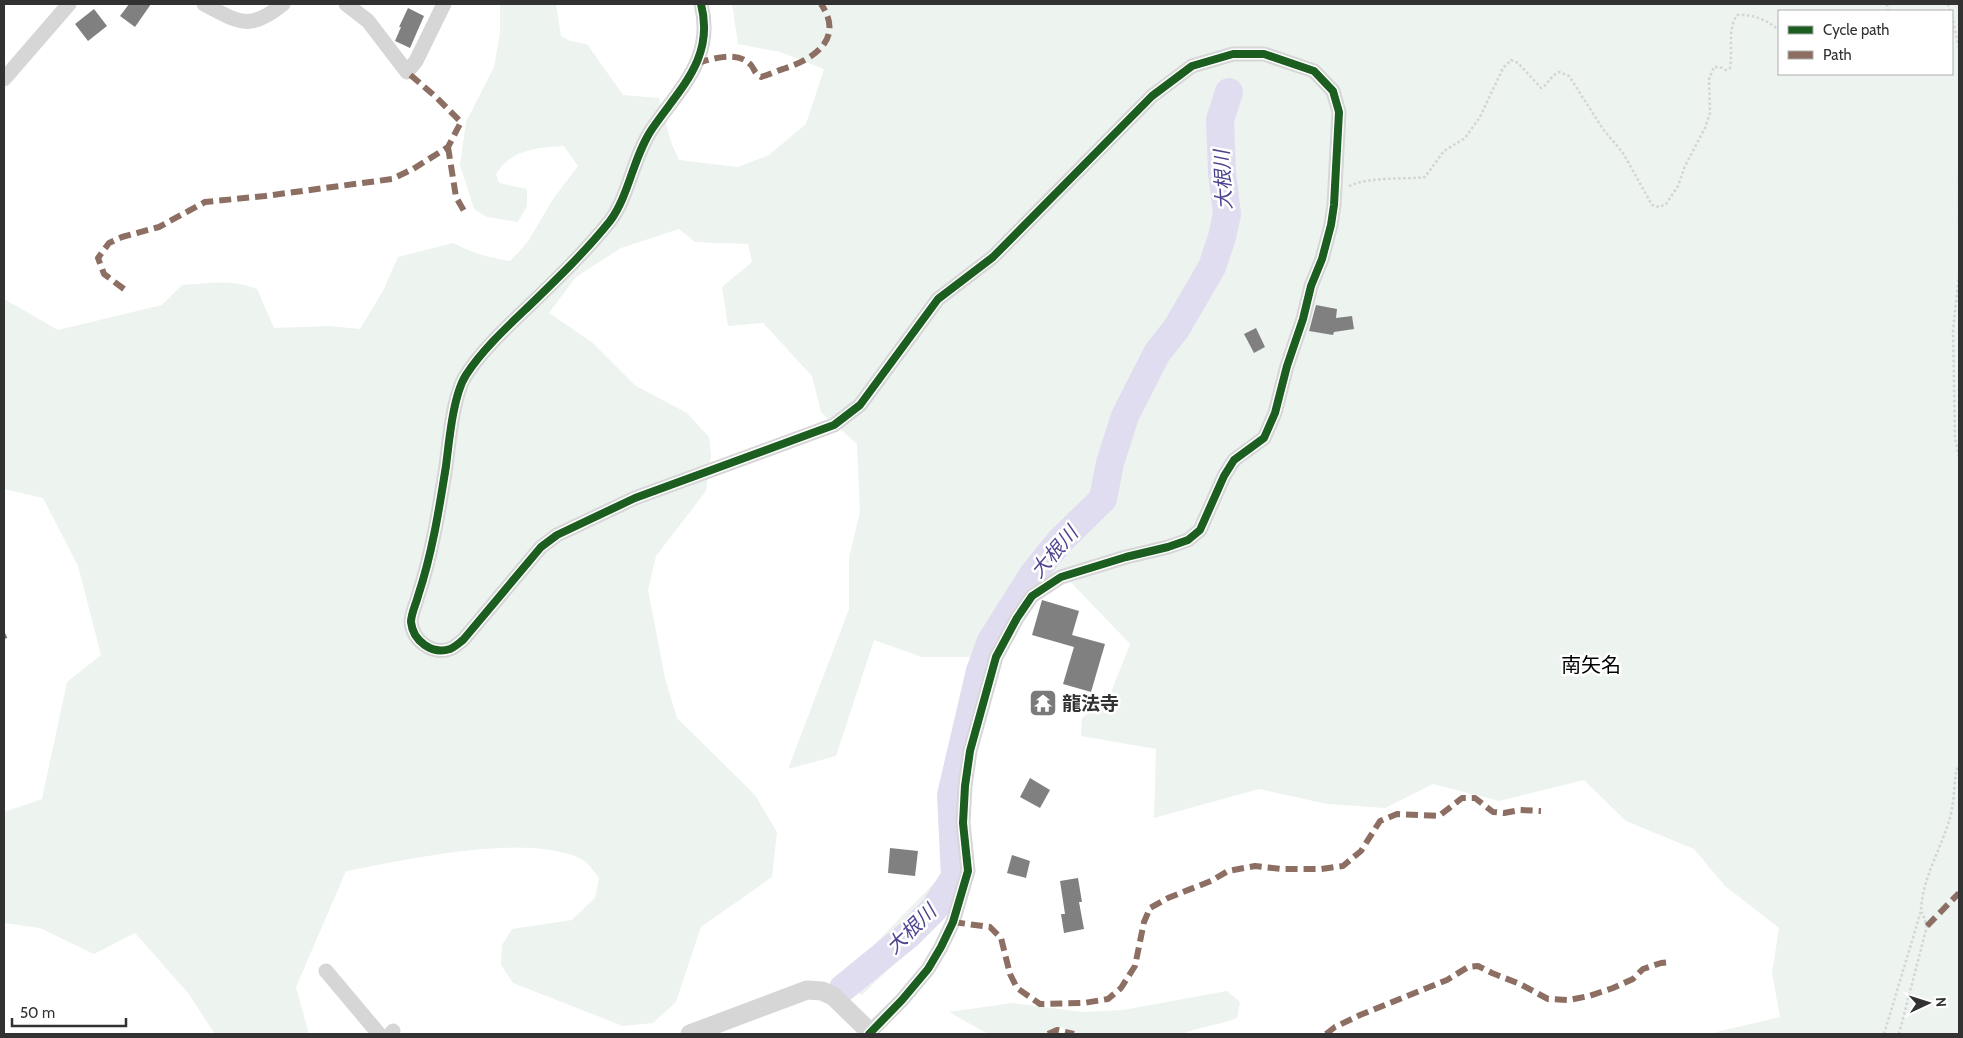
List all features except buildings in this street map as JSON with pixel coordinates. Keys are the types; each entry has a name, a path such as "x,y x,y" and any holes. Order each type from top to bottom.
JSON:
{"street":[{"path":"4,78 69,4"},
{"path":"204,4 236,20 246,22 258,21 271,14 283,4"},
{"path":"346,4 368,21 407,72 416,61 444,4"},
{"path":"690,1034 807,990 822,991 833,996 869,1033 902,1000 928,969 942,947 953,922 968,871 963,823 965,786 970,751 996,658 1017,618 1032,596 1061,577 1188,540 1200,530 1224,476 1234,460 1264,438 1275,413 1311,286 1322,259 1334,205 1339,112 1333,91 1314,71 1264,54 1233,54 1192,66 1152,96 993,257 938,300 860,405 834,426 635,498 557,535 541,548 463,640 452,648 443,650 426,646 417,638 411,620 428,565 454,410 465,376 499,335 558,278 611,219 623,197 640,150 689,79 697,63 703,48 705,35 701,4"},
{"path":"326,971 388,1033"}],"path":[{"path":"1334,205 1343,189 1356,183 1377,179 1401,180 1425,177 1444,151 1465,138 1480,117 1503,68 1511,60 1518,64 1542,88 1546,86 1553,75 1559,72 1569,76 1603,129 1623,153 1652,205 1659,207 1666,204 1678,186 1705,128 1710,113 1709,80 1714,67 1726,70 1730,68 1731,34 1737,15 1748,14 1760,18 1778,29"},
{"path":"1953,21 1959,48"},
{"path":"1959,171 1959,236"},
{"path":"1959,275 1954,330 1955,438 1959,457"},
{"path":"1884,1034 1921,911 1921,901 1950,820 1956,771 1959,766"},
{"path":"1899,1034 1927,926 1921,911"}],"shaded area":[{"path":"500,4 556,4 561,36 570,41 587,44 623,95 659,98 671,142 679,160 738,167 769,155 806,124 824,69 780,52 738,44 732,4 1959,4 1959,1034 1708,1034 1780,1017 1772,973 1779,928 1725,886 1694,849 1626,821 1584,780 1499,801 1433,784 1385,808 1327,804 1259,789 1154,818 1156,749 1081,736 1082,718 1108,700 1130,644 1061,572 1028,593 1008,615 996,657 922,657 874,640 836,756 788,769 849,609 849,558 860,512 857,444 821,412 812,376 763,323 728,326 722,287 752,262 748,244 695,242 679,229 621,248 576,277 549,313 593,343 636,386 687,413 709,437 711,456 706,491 656,556 648,590 665,678 677,718 755,795 777,832 772,877 701,927 676,1002 653,1023 623,1026 513,983 501,965 502,945 512,929 572,920 595,898 599,878 584,860 557,851 529,848 498,848 465,851 432,855 346,871 296,987 309,1034 215,1034 188,993 135,933 94,954 40,928 4,923 4,812 42,799 67,682 101,655 78,566 43,498 4,489 4,299 58,330 162,305 182,285 229,283 257,289 274,328 330,326 360,329 383,291 398,257 453,243 481,255 510,261 527,243 553,199 578,166 564,146 525,151 509,159 496,174 499,183 527,189 527,206 518,222 487,217 474,209 460,165 466,122 494,67 500,33"},
{"path":"967,849 963,891 921,938 862,995 840,980"},
{"path":"1227,991 1240,1002 1237,1018 1182,1034 1074,1034 1061,1027 1048,1034 988,1034 949,1012 1012,1003 1084,1012 1123,1010"}],"waterway":[{"name":"大根川","path":"843,988 907,936 934,909 955,877 951,795 980,671 991,641 1034,573 1060,541 1103,499 1110,463 1125,416 1157,353 1176,329 1212,267 1227,214 1222,172 1220,120 1229,92"}],"marked path":[{"path":"697,63 725,57 739,58 751,65 761,77 795,65 815,53 823,46 828,37 830,28 828,16 821,4"},
{"path":"124,289 104,274 98,258 109,243 122,237 159,227 205,202 392,179 413,169 448,147 461,122 407,72"},
{"path":"448,147 456,197 464,211"},
{"path":"953,922 990,927 1001,938 1010,974 1017,988 1040,1004 1084,1003 1108,999 1121,988 1135,966 1144,922 1150,908 1168,898 1211,881 1228,871 1255,866 1282,869 1321,869 1343,866 1361,851 1380,821 1397,814 1439,816 1462,798 1475,798 1493,812 1541,811"},
{"path":"1927,926 1959,893"},
{"path":"1326,1034 1335,1027 1360,1015 1447,980 1468,967 1478,966 1520,984 1548,999 1569,1000 1613,988 1633,979 1643,969 1670,962"},
{"path":"1048,1034 1057,1030 1074,1034"}],"cycle path":[{"path":"701,4 704,23 703,41 699,56 684,86 646,140 622,200 610,221 581,254 488,347 473,365 462,384 452,419 438,515 431,548 411,619 415,635 424,645 430,648 437,650 450,649 463,640 541,547 557,535 635,498 834,425 860,405 938,299 993,257 1152,96 1192,66 1233,54 1264,54 1314,71 1333,91 1339,112 1334,205 1331,225 1322,259 1311,286 1303,319 1287,366 1275,413 1264,438 1234,460 1224,476 1200,530 1188,540 1061,577 1032,596 1017,618 996,657 970,751 965,786 963,823 968,871 953,922 928,969 902,1000 869,1034"}],"place":[{"name":"龍法寺","path":"1043,703"}],"district":[{"name":"南矢名","path":"1591,665"}]}
